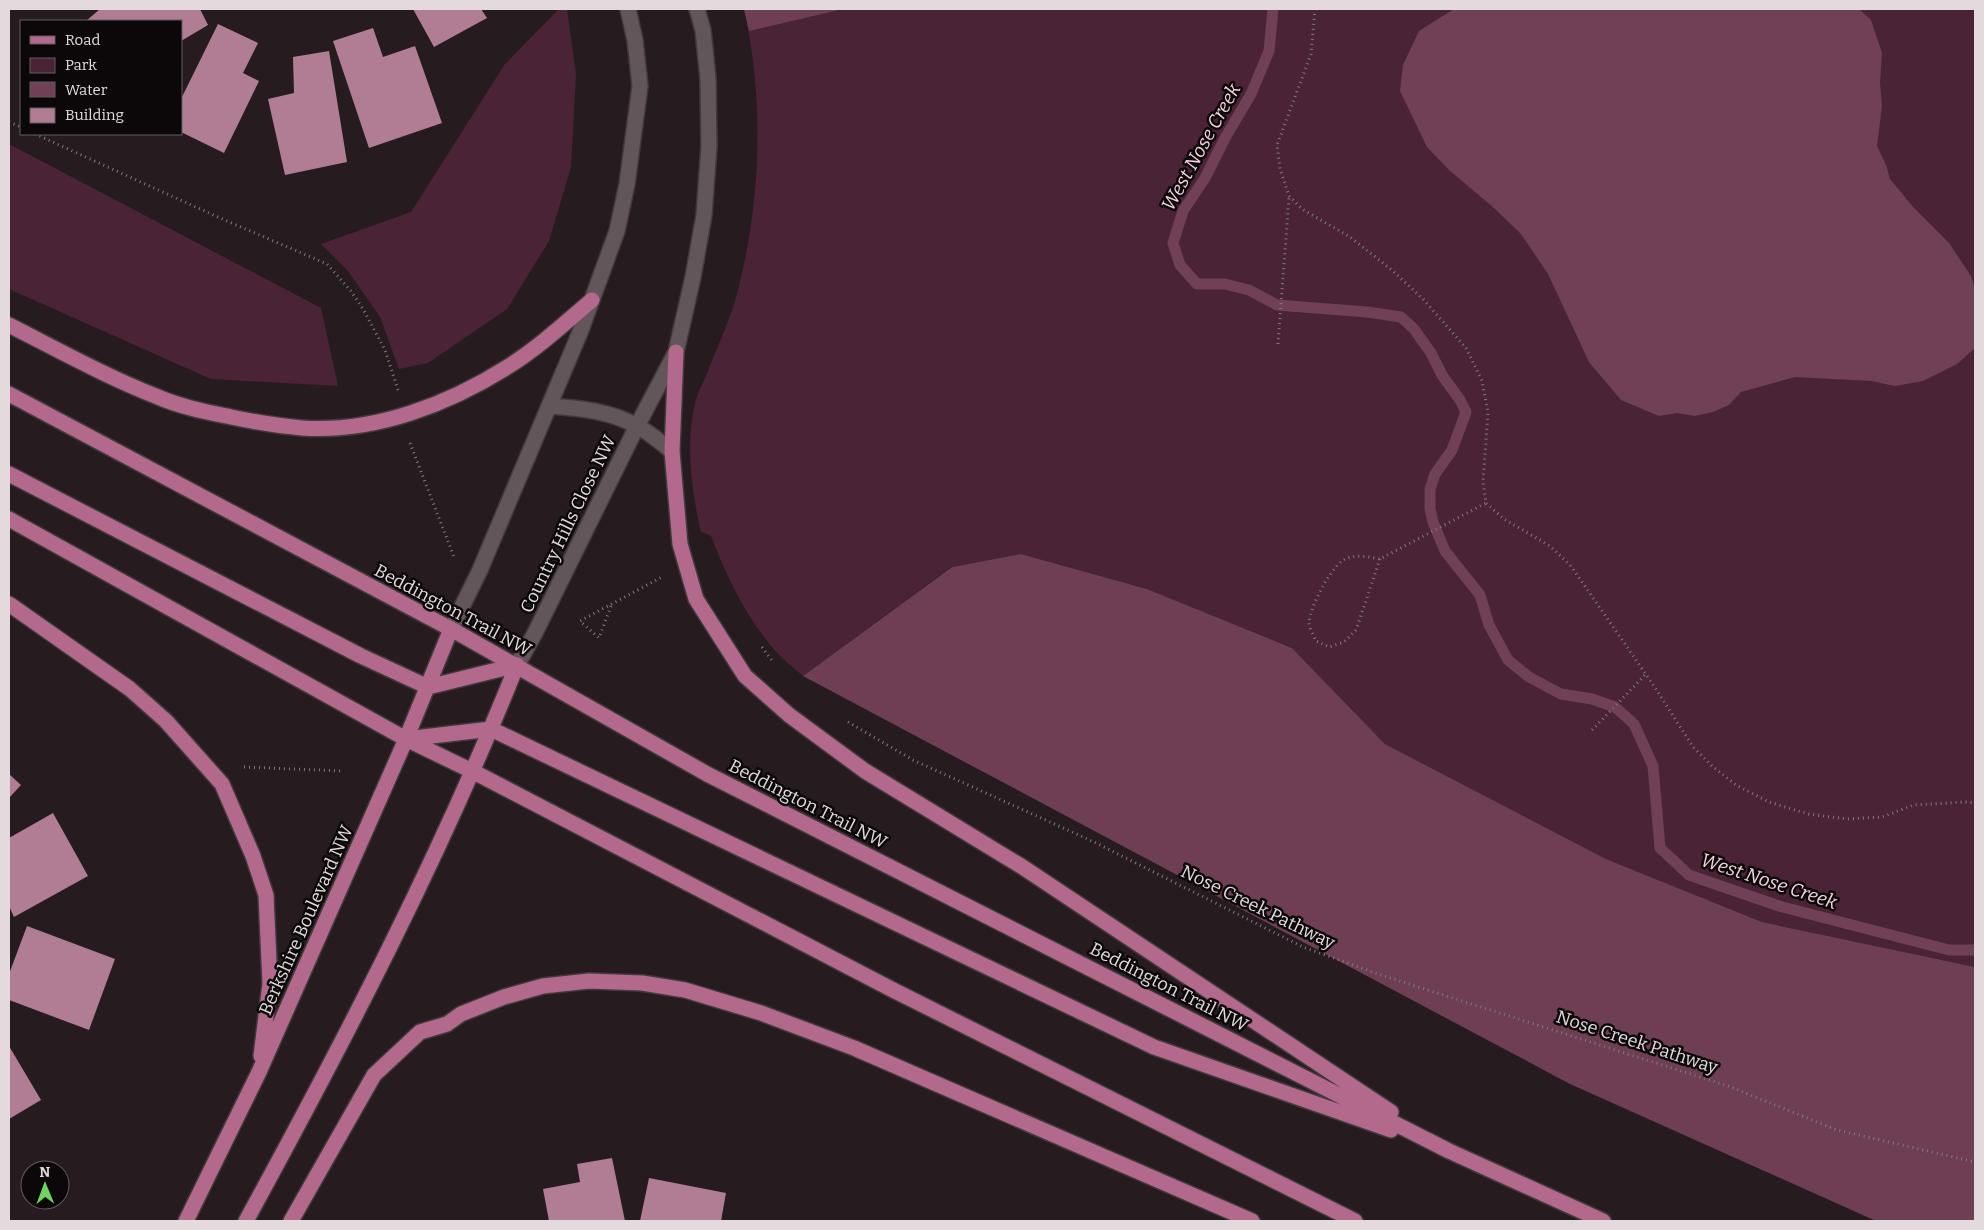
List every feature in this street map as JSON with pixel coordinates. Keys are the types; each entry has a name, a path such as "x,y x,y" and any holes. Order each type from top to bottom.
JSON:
{"main road":[{"path":"9,325 111,377 160,398 211,413 257,423 304,428 338,427 386,420 416,412 479,384 510,366 592,300"},
{"path":"676,352 672,451 680,544 696,599 745,676 789,715 865,771 1021,866 1449,1150"},
{"name":"Beddington Trail NW","path":"9,394 451,629 707,774 1449,1150 1603,1221"},
{"path":"9,474 360,656 428,687 516,665"},
{"path":"9,519 406,739 472,771 895,991 1355,1221"},
{"path":"9,604 130,689 166,722 222,784 253,856 266,895 270,984 259,1072"},
{"name":"Berkshire Boulevard NW","path":"186,1221 259,1072 406,739 451,629"},
{"path":"246,1221 326,1075 444,836 491,730 516,665"},
{"path":"406,739 491,730 1154,1047 1449,1150"},
{"path":"291,1221 374,1075 420,1032 447,1024 461,1014 504,997 543,986 589,981 642,982 685,990 761,1013 863,1052 1252,1221"}],"street":[{"path":"451,629 480,570 549,406 592,300 617,231 627,184 640,86 635,40 628,9"},
{"name":"Country Hills Close NW","path":"516,665 549,605 637,426 676,352 693,277 704,215 709,146 708,79 702,30 697,9"},
{"name":"Country Hills Close NW","path":"549,406 583,408 615,416 637,426 672,451"}],"path":[{"path":"1278,344 1289,196 1280,169 1277,145 1312,54 1315,9"},
{"path":"37,135 327,264 351,291 363,309 385,350 399,395"},
{"path":"1289,196 1302,209 1350,237 1393,271 1424,300 1466,348 1482,382 1488,412 1482,482 1486,503 1504,519 1550,546 1571,566 1646,674 1693,748 1712,766 1736,785 1769,802 1808,814 1847,819 1882,817 1914,805 1975,803"},
{"path":"410,443 454,557"},
{"path":"1380,559 1356,630 1344,642 1329,647 1316,641 1309,624 1313,611 1327,579 1343,560 1362,556 1380,559 1486,503"},
{"path":"611,606 599,638 580,621 666,575"},
{"path":"760,645 777,667"},
{"path":"1592,730 1646,674"},
{"name":"Nose Creek Pathway","path":"843,719 913,760 1094,842 1303,948 1380,975 1728,1086 1837,1130 1975,1162"},
{"path":"244,767 342,771"}],"green space":[{"path":"559,9 567,9 576,75 571,167 549,241 507,309 428,363 399,369 380,317 348,271 321,244 411,212 505,64"},
{"path":"744,9 1975,9 1975,967 1762,922 1606,859 1385,744 1292,648 1147,589 1021,554 951,567 803,676 777,653 756,626 731,583 711,536 701,532 691,468 690,435 695,404 736,298 751,226 757,154 757,117 751,45"},
{"path":"9,144 321,308 338,386 211,379 9,289"}],"shaded area":[{"path":"744,9 843,9 749,31"},
{"path":"1021,554 1147,589 1292,648 1385,744 1606,859 1762,922 1975,967 1975,1221 1876,1221 1570,1084 803,676 952,567"}],"water":[{"path":"1454,9 1859,9 1871,20 1882,53 1880,83 1882,106 1877,146 1890,179 1914,208 1949,243 1971,276 1975,289 1975,348 1957,364 1923,381 1895,386 1871,381 1795,377 1741,392 1729,405 1713,412 1695,416 1677,413 1659,416 1621,400 1589,362 1548,274 1521,234 1449,170 1427,147 1400,91 1403,65 1419,31"}],"building":[{"path":"100,9 200,9 208,25 182,40 182,20 87,20"},
{"path":"413,9 481,9 487,18 434,47"},
{"path":"218,24 258,43 243,73 259,81 224,153 182,132 182,97"},
{"path":"373,28 383,57 415,46 442,123 369,148 333,41"},
{"path":"329,51 347,162 285,175 268,99 294,93 293,57"},
{"path":"9,774 21,785 9,798"},
{"path":"53,813 88,876 14,917 9,906 9,838"},
{"path":"27,926 115,959 89,1030 9,1000 9,974"},
{"path":"9,1046 41,1100 9,1119"},
{"path":"612,1158 625,1221 549,1221 543,1189 580,1182 577,1164"},
{"path":"649,1178 726,1193 721,1221 640,1221"}],"waterway":[{"name":"West Nose Creek","path":"1273,9 1269,51 1251,94 1225,138 1205,178 1183,211 1173,243 1180,265 1197,284 1225,284 1249,290 1277,305 1367,312 1401,317 1414,329 1431,353 1442,375 1466,412 1452,450 1435,474 1430,489 1430,509 1433,522 1445,551 1480,595 1489,625 1508,660 1529,677 1561,694 1592,699 1615,707 1634,724 1653,766 1660,848 1689,875 1779,906 1949,950 1975,950"}]}
